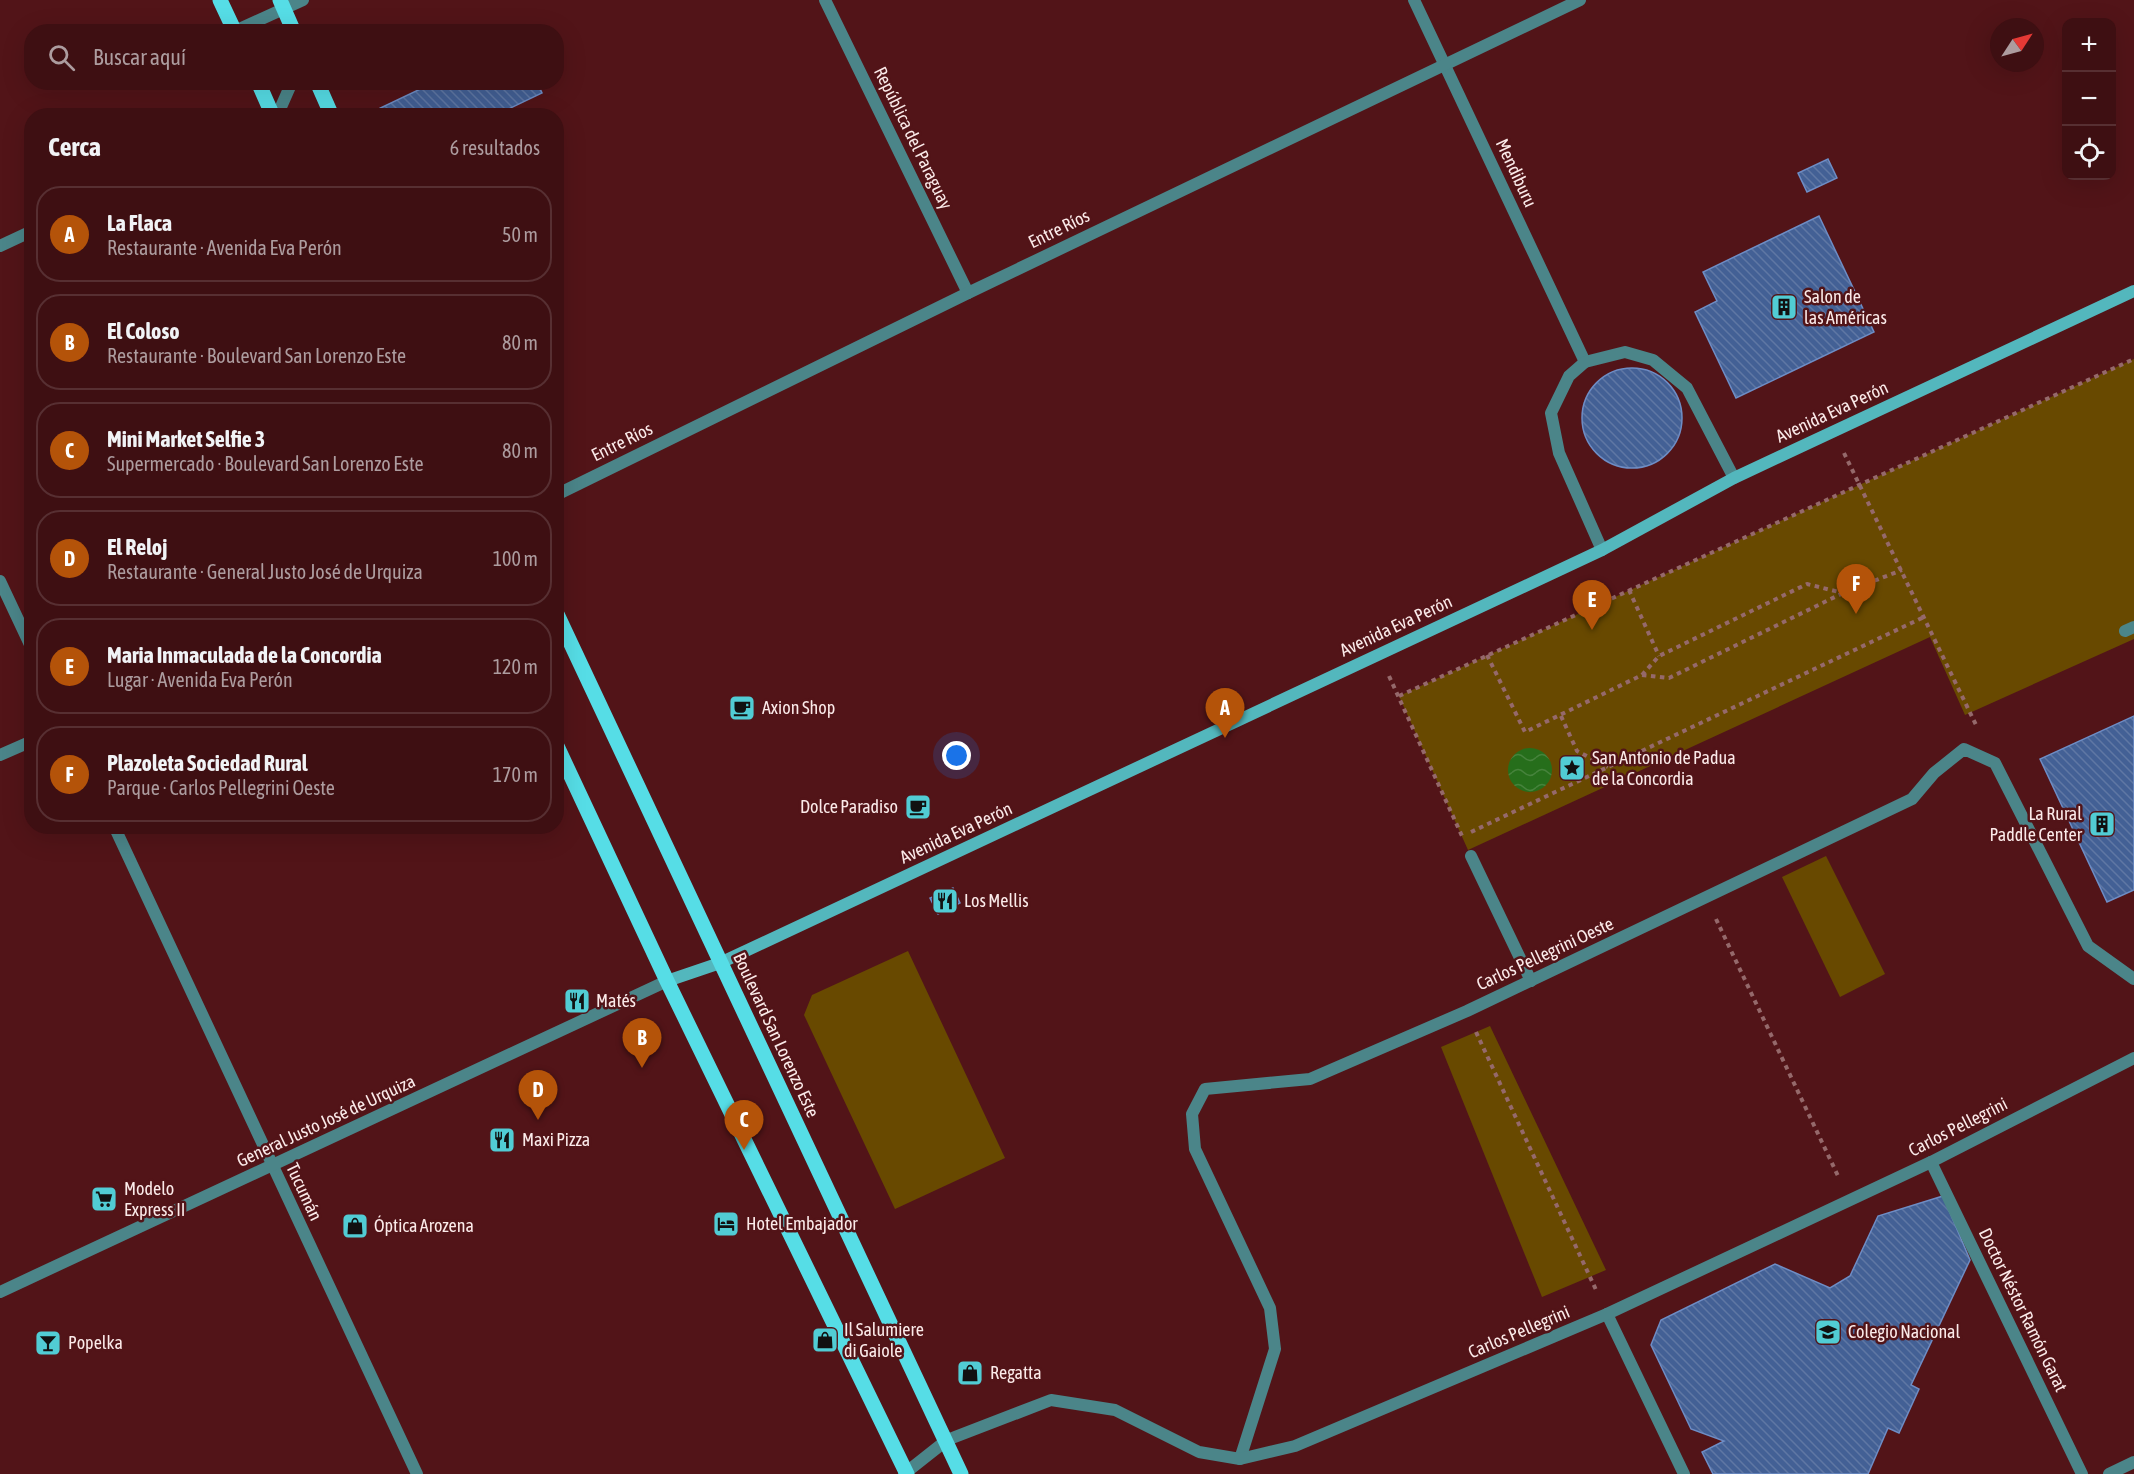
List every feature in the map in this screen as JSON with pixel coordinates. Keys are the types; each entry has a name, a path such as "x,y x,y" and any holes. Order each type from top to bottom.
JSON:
{"main road":[{"path":"220,0 232,24"},
{"path":"281,4 290,24"},
{"path":"262,90 271,108"},
{"path":"321,90 328,108"},
{"name":"Avenida Eva Perón","path":"666,981 720,963 1602,550 1734,477 2134,291"},
{"name":"Boulevard San Lorenzo Este","path":"564,629 961,1474"},
{"path":"564,761 666,981 906,1474"}],"street":[{"path":"247,24 281,4 303,0"},
{"name":"República del Paraguay","path":"825,0 968,292"},
{"name":"Mendiburu","path":"1414,0 1585,362"},
{"name":"Entre Ríos","path":"564,491 968,292 1580,0"},
{"path":"279,108 288,90"},
{"path":"0,246 24,235"},
{"path":"1602,550 1559,453 1551,413 1569,376 1585,362 1624,352 1653,360 1687,388 1734,477"},
{"path":"0,581 24,632"},
{"path":"0,755 24,744"},
{"name":"Carlos Pellegrini Oeste","path":"1240,1459 1275,1349 1270,1308 1195,1149 1192,1114 1205,1089 1310,1079 1467,1011 1912,799 1934,773 1964,749 1995,763"},
{"path":"1995,763 2088,946 2134,980"},
{"name":"Tucumán","path":"118,834 417,1474"},
{"path":"1471,856 1531,981"},
{"name":"General Justo José de Urquiza","path":"0,1292 666,981"},
{"name":"Carlos Pellegrini","path":"906,1474 946,1440 1051,1400 1115,1410 1199,1452 1240,1459 1295,1446 1607,1314 1931,1162 2134,1058"},
{"name":"Doctor Néstor Ramón Garat","path":"1931,1162 2082,1474"},
{"path":"1607,1314 1684,1474"},
{"path":"2113,1473 2134,1462"}],"path":[{"path":"1399,696 2134,359"},
{"path":"1833,431 1995,763"},
{"path":"1642,675 1669,678 1843,593 1902,570"},
{"path":"1486,656 1525,732 1642,675 1659,656 1807,584 1843,593"},
{"path":"1629,590 1659,656"},
{"path":"1462,836 1924,617"},
{"path":"1379,654 1471,856"},
{"path":"1561,716 1577,751 1608,767"},
{"path":"1706,898 1850,1200"},
{"path":"1467,1011 1607,1314"}],"shaded area":[{"path":"2134,359 2134,639 1965,715 1930,637 1468,850 1399,696"},
{"path":"1826,856 1885,974 1840,997 1782,877"},
{"path":"908,951 1005,1158 895,1209 804,1015 812,995"},
{"path":"1490,1026 1606,1270 1542,1297 1441,1047"}],"water":[{"path":"1530,748 1539,749 1546,754 1551,761 1551,779 1546,786 1539,791 1530,792 1521,791 1514,786 1509,779 1508,770 1509,761 1514,754 1521,749"}],"building":[{"path":"418,90 541,90 542,93 511,108 380,108"},
{"path":"1828,159 1837,178 1807,192 1798,173"},
{"name":"Salon de las Américas","path":"1819,216 1874,332 1736,398 1695,312 1717,301 1703,272"},
{"path":"1632,368 1651,371 1668,382 1679,399 1682,418 1679,437 1668,454 1651,465 1632,468 1613,465 1596,454 1585,437 1582,418 1585,399 1596,382 1613,371"},
{"name":"La Rural Paddle Center","path":"2134,716 2134,890 2107,902 2040,759"},
{"name":"Los Mellis","path":"953,888 960,903 938,914 930,898"},
{"name":"Colegio Nacional","path":"1943,1196 1970,1260 1911,1385 1919,1389 1899,1433 1888,1428 1868,1474 1713,1474 1702,1452 1724,1441 1691,1429 1651,1345 1661,1320 1775,1264 1830,1288 1850,1276 1878,1216"}],"place":[{"name":"Salon de las Américas","path":"1784,307"},
{"name":"Plazoleta Sociedad Rural","path":"1856,614"},
{"name":"Maria Inmaculada de la Concordia","path":"1592,630"},
{"name":"Axion Shop","path":"742,708"},
{"name":"La Flaca","path":"1225,738"},
{"name":"San Antonio de Padua de la Concordia","path":"1572,768"},
{"name":"Dolce Paradiso","path":"918,807"},
{"name":"La Rural Paddle Center","path":"2102,824"},
{"name":"Los Mellis","path":"945,901"},
{"name":"Matés","path":"577,1001"},
{"name":"El Coloso","path":"642,1068"},
{"name":"El Reloj","path":"538,1120"},
{"name":"Maxi Pizza","path":"502,1140"},
{"name":"Mini Market Selfie 3","path":"744,1150"},
{"name":"Modelo Express II","path":"104,1199"},
{"name":"Hotel Embajador","path":"726,1224"},
{"name":"Óptica Arozena","path":"355,1226"},
{"name":"Colegio Nacional","path":"1828,1332"},
{"name":"Il Salumiere di Gaiole","path":"825,1340"},
{"name":"Popelka","path":"48,1343"},
{"name":"Regatta","path":"970,1373"}]}
